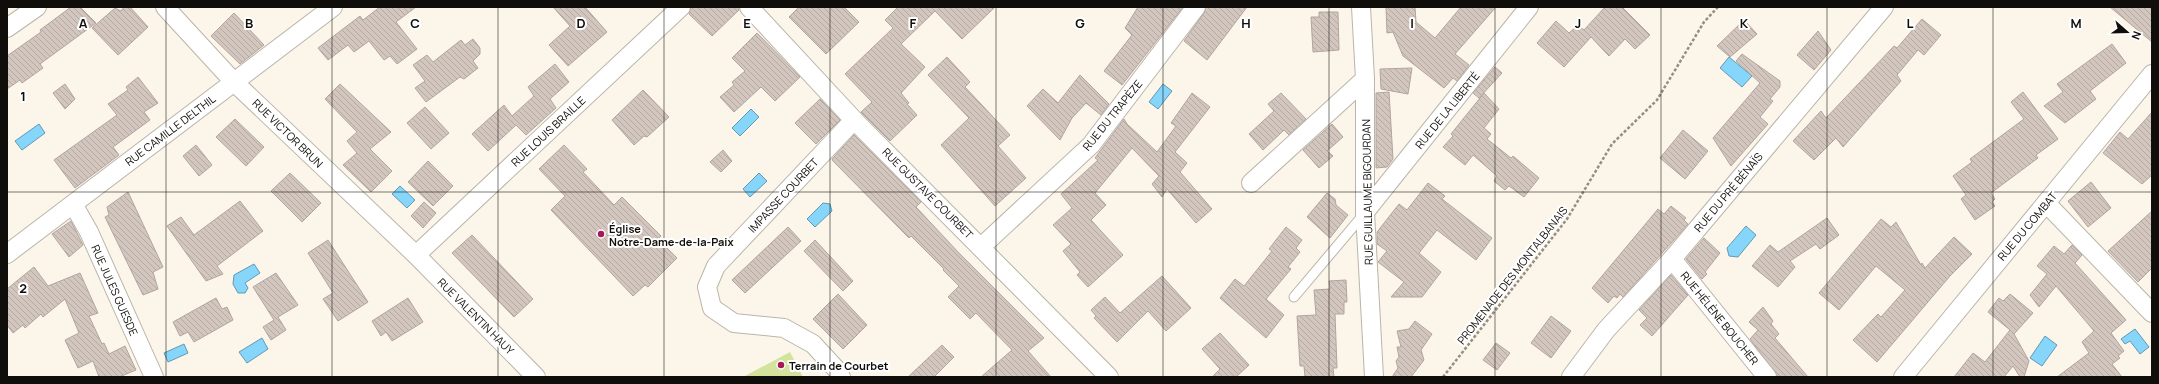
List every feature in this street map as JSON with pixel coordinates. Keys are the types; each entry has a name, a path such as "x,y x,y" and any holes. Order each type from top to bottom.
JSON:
{"street":[{"path":"7,28 37,7"},
{"name":"RUE VICTOR BRUN","path":"165,7 234,82 416,255"},
{"name":"RUE CAMILLE DELTHIL","path":"7,254 333,7"},
{"name":"RUE LOUIS BRAILLE","path":"416,255 681,7"},
{"name":"RUE DU TRAPÈZE","path":"981,247 1091,144 1196,7"},
{"name":"RUE GUILLAUME BIGOURDAN","path":"1361,7 1365,79 1365,212 1374,377"},
{"name":"RUE DE LA LIBERTÉ","path":"1365,212 1529,7"},
{"name":"RUE DU PRÉ BÉNAÏS","path":"1571,377 1606,330 1672,259 1884,7"},
{"name":"RUE GUSTAVE COURBET","path":"754,9 854,120 1109,377"},
{"name":"RUE DU COMBAT","path":"1903,377 2152,74"},
{"path":"1251,184 1365,79"},
{"name":"IMPASSE COURBET","path":"841,377 837,370 813,344 784,328 734,324 712,308 707,287 716,266 854,120"},
{"path":"2046,203 2152,313"},
{"name":"RUE JULES GUESDE","path":"73,204 88,232 154,377"},
{"name":"RUE VALENTIN HAUY","path":"416,255 536,377"},
{"name":"RUE HÉLÈNE BOUCHER","path":"1672,259 1767,377"}],"lane":[{"path":"1294,297 1365,212"}],"path":[{"name":"PROMENADE DES MONTALBANAIS","path":"1443,377 1567,219 1612,144 1657,100 1704,22 1718,7"}],"green space":[{"name":"Terrain de Courbet","path":"790,352 803,377 743,377"}],"water":[{"path":"1729,57 1752,76 1742,87 1720,68"},
{"path":"1163,84 1172,91 1158,109 1149,102"},
{"path":"751,109 759,117 740,136 732,128"},
{"path":"39,124 45,133 22,150 15,141"},
{"path":"759,173 767,181 750,197 743,189"},
{"path":"400,186 415,200 407,208 392,194"},
{"path":"823,203 830,204 832,211 815,227 807,219"},
{"path":"1746,226 1756,235 1738,257 1729,256 1727,248"},
{"path":"254,264 260,273 245,283 248,288 245,293 238,293 233,284 234,275"},
{"path":"2135,329 2149,347 2140,354 2130,341 2125,344 2121,339"},
{"path":"2045,336 2057,345 2042,366 2030,358"},
{"path":"262,338 268,349 247,363 239,352"},
{"path":"184,344 188,353 168,362 164,353"}],"building":[{"path":"71,7 80,7 96,23 40,64 43,68 22,83 20,80 7,89 7,56 41,32 40,30"},
{"path":"124,7 130,7 148,27 118,55 92,28 115,8 121,11"},
{"path":"380,7 416,7 396,22 417,49 397,64 390,56 384,60 369,41 354,52 348,45 328,60 318,48 360,16 363,20"},
{"path":"553,7 585,7 607,32 568,66 549,45 570,26"},
{"path":"691,7 739,7 739,10 712,36 689,14"},
{"path":"799,7 844,7 859,22 826,54 789,17"},
{"path":"898,7 995,7 962,39 935,11 901,44 925,67 901,93 909,103 907,104 917,115 890,141 861,112 872,102 845,74 893,28 885,20"},
{"path":"1138,7 1183,7 1122,85 1104,71 1132,35 1125,28"},
{"path":"1206,7 1247,7 1207,60 1184,41 1204,13"},
{"path":"1386,7 1415,7 1416,22 1435,38 1461,7 1496,7 1455,54 1469,65 1457,81 1453,78 1444,88 1403,56 1393,32 1387,33"},
{"path":"1605,7 1622,7 1650,35 1635,49 1625,39 1609,56 1591,37 1564,67 1537,43 1556,21 1569,33 1578,25 1584,30"},
{"path":"2110,7 2152,7 2152,42"},
{"path":"1319,12 1338,12 1339,50 1313,52 1311,17 1319,17"},
{"path":"234,13 264,45 240,64 211,36"},
{"path":"1922,19 1941,35 1924,55 1918,50 1897,75 1901,81 1843,147 1836,138 1814,160 1793,141 1821,111 1826,118 1894,46 1897,48"},
{"path":"1744,20 1757,34 1730,57 1717,46"},
{"path":"1818,31 1831,50 1814,70 1797,55"},
{"path":"757,33 800,77 775,101 761,87 734,112 720,97 734,85 732,82 745,71 732,58"},
{"path":"473,39 480,48 480,54 473,61 478,68 464,79 460,77 426,102 415,88 425,81 413,65 427,55 433,62 461,40 465,45"},
{"path":"2112,44 2126,63 2090,91 2096,99 2065,123 2044,106 2063,92 2057,84"},
{"path":"1742,54 1780,81 1780,87 1770,99 1773,101 1760,117 1768,124 1731,166 1713,138 1760,83 1736,61"},
{"path":"947,57 970,82 965,87 1010,135 998,146 1026,178 995,206 941,145 969,118 928,75"},
{"path":"555,64 569,82 550,99 556,108 526,135 516,125 488,151 472,134 504,105 512,116 534,96 528,87"},
{"path":"1495,67 1502,73 1479,98 1473,93"},
{"path":"1412,68 1408,94 1381,89 1380,69"},
{"path":"1080,75 1109,104 1101,115 1086,103 1072,118 1060,140 1027,106 1043,89 1058,103"},
{"path":"138,77 158,103 144,112 150,120 113,147 119,155 75,188 54,160 117,115 108,104 128,90 126,87"},
{"path":"65,84 75,99 65,109 53,93"},
{"path":"340,84 391,132 370,149 392,171 371,192 343,165 357,153 347,141 357,132 325,99"},
{"path":"643,90 669,117 647,137 644,136 634,145 612,120"},
{"path":"1389,92 1393,159 1387,167 1376,168 1376,93"},
{"path":"2023,92 2058,139 2036,155 2038,158 1991,193 1995,199 1992,202 1995,206 1975,220 1961,199 1966,195 1953,176 1972,162 1970,159 2024,119 2011,102"},
{"path":"1192,93 1210,107 1175,152 1187,163 1180,172 1212,209 1196,223 1167,189 1162,197 1152,184 1159,176 1132,148 1095,193 1106,205 1091,220 1123,255 1088,287 1077,275 1080,272 1063,251 1071,244 1053,225 1072,208 1061,194 1098,160 1095,158 1124,119 1127,124 1157,152 1176,126 1171,123"},
{"path":"1281,93 1306,119 1289,135 1284,130 1263,150 1249,134 1274,111 1268,104"},
{"path":"1484,93 1499,109 1484,128 1491,134 1487,139 1511,158 1513,156 1539,178 1524,197 1509,186 1505,190 1494,181 1497,176 1473,155 1465,165 1443,147 1453,136 1451,134"},
{"path":"820,99 840,120 816,144 795,123"},
{"path":"425,107 449,133 431,149 407,123"},
{"path":"2152,112 2152,175 2142,184 2103,153 2120,132 2128,139"},
{"path":"235,119 264,147 246,166 216,137"},
{"path":"1332,124 1343,137 1327,151 1333,156 1319,168 1303,150"},
{"path":"1683,130 1708,151 1685,179 1660,158"},
{"path":"854,135 921,202 916,207 959,253 1044,338 1028,351 1051,377 981,377 1012,350 976,313 970,319 948,297 959,286 911,236 909,238 833,161 832,159"},
{"path":"196,145 212,165 199,176 183,156"},
{"path":"564,145 587,169 583,172 614,205 622,197 661,236 658,239 677,258 648,287 645,285 633,296 551,210 565,196 539,169"},
{"path":"723,150 732,161 721,172 710,162"},
{"path":"428,161 453,186 433,206 408,182"},
{"path":"290,173 321,203 302,222 271,191"},
{"path":"2091,182 2111,208 2088,227 2068,201"},
{"path":"1428,183 1445,196 1442,199 1492,238 1476,260 1437,230 1419,253 1441,272 1422,297 1391,297 1404,282 1378,262 1387,251 1377,244 1377,232 1399,204 1407,210"},
{"path":"128,192 163,267 153,272 158,289 143,295 105,217 109,215 107,207"},
{"path":"1327,193 1335,199 1336,205 1348,215 1330,238 1307,217"},
{"path":"240,201 263,231 217,266 223,274 206,281 167,226 181,217 194,235"},
{"path":"424,202 436,213 423,228 411,216"},
{"path":"1671,206 1686,218 1684,220 1688,224 1623,297 1620,294 1617,298 1614,296 1608,303 1592,288 1658,209 1664,214"},
{"path":"2152,211 2152,268 2138,282 2108,251"},
{"path":"1827,218 1839,235 1820,249 1816,244 1790,261 1795,267 1778,287 1752,266 1770,245 1778,252"},
{"path":"1881,219 1891,227 1896,222 1921,265 1922,263 1925,268 1954,237 1972,254 1950,276 1877,362 1853,340 1878,314 1881,317 1905,290 1876,266 1839,310 1819,293"},
{"path":"71,221 83,245 69,257 52,234"},
{"path":"788,227 801,241 745,293 732,280"},
{"path":"1286,227 1302,240 1296,248 1300,252 1288,267 1291,269 1266,299 1284,315 1266,338 1220,298 1235,279 1244,286 1272,251 1269,249"},
{"path":"472,235 533,299 514,317 452,253"},
{"path":"1704,238 1720,253 1705,272 1707,274 1702,279 1686,259"},
{"path":"328,240 368,302 338,321 323,299 333,293 308,253"},
{"path":"815,240 853,281 843,291 804,251"},
{"path":"2072,245 2082,255 2075,263 2126,320 2111,333 2124,351 2118,356 2120,358 2112,364 2122,377 2057,377 2089,353 2082,342 2094,331 2056,286 2039,307 2030,295 2047,274 2037,266 2054,246 2064,254"},
{"path":"34,267 48,286 80,273 98,313 89,316 102,344 104,343 109,354 125,346 136,370 119,377 99,377 93,361 78,368 65,340 79,333 65,299 43,317 41,314 25,328 23,325 13,333 7,325 7,289"},
{"path":"276,273 298,305 278,317 286,330 271,340 263,327 274,320 253,287"},
{"path":"1671,275 1688,295 1652,336 1640,325 1647,318 1639,310"},
{"path":"1162,276 1191,308 1166,331 1148,311 1117,342 1094,318 1096,316 1091,310 1105,297 1120,313"},
{"path":"1346,280 1347,302 1344,302 1344,314 1335,314 1337,368 1333,368 1334,377 1305,377 1304,366 1300,366 1297,316 1316,315 1314,290 1330,289 1329,281"},
{"path":"838,294 867,325 843,349 813,319"},
{"path":"2010,294 2033,313 2014,334 2029,361 2024,377 2020,377 2013,366 2004,377 1954,377 1973,353 1985,362 2010,330 1988,312 1999,298 2003,301"},
{"path":"216,298 222,309 227,307 233,320 194,342 188,332 180,336 173,322"},
{"path":"408,298 423,322 392,341 386,332 381,336 372,321"},
{"path":"1763,307 1773,321 1771,324 1779,334 1775,338 1808,377 1778,377 1750,339 1758,330 1749,322"},
{"path":"1551,316 1571,331 1551,358 1531,343"},
{"path":"1415,321 1432,334 1421,350 1424,360 1411,377 1392,377 1398,368 1396,361 1399,357 1397,347 1401,347 1397,331 1409,329"},
{"path":"1220,333 1249,365 1236,377 1212,377 1220,369 1202,349"},
{"path":"1496,343 1510,353 1497,370 1483,360"},
{"path":"942,345 954,357 934,377 908,377"}],"place":[{"name":"Église Notre-Dame-de-la-Paix","path":"601,234"},
{"name":"Terrain de Courbet","path":"781,365"}]}
